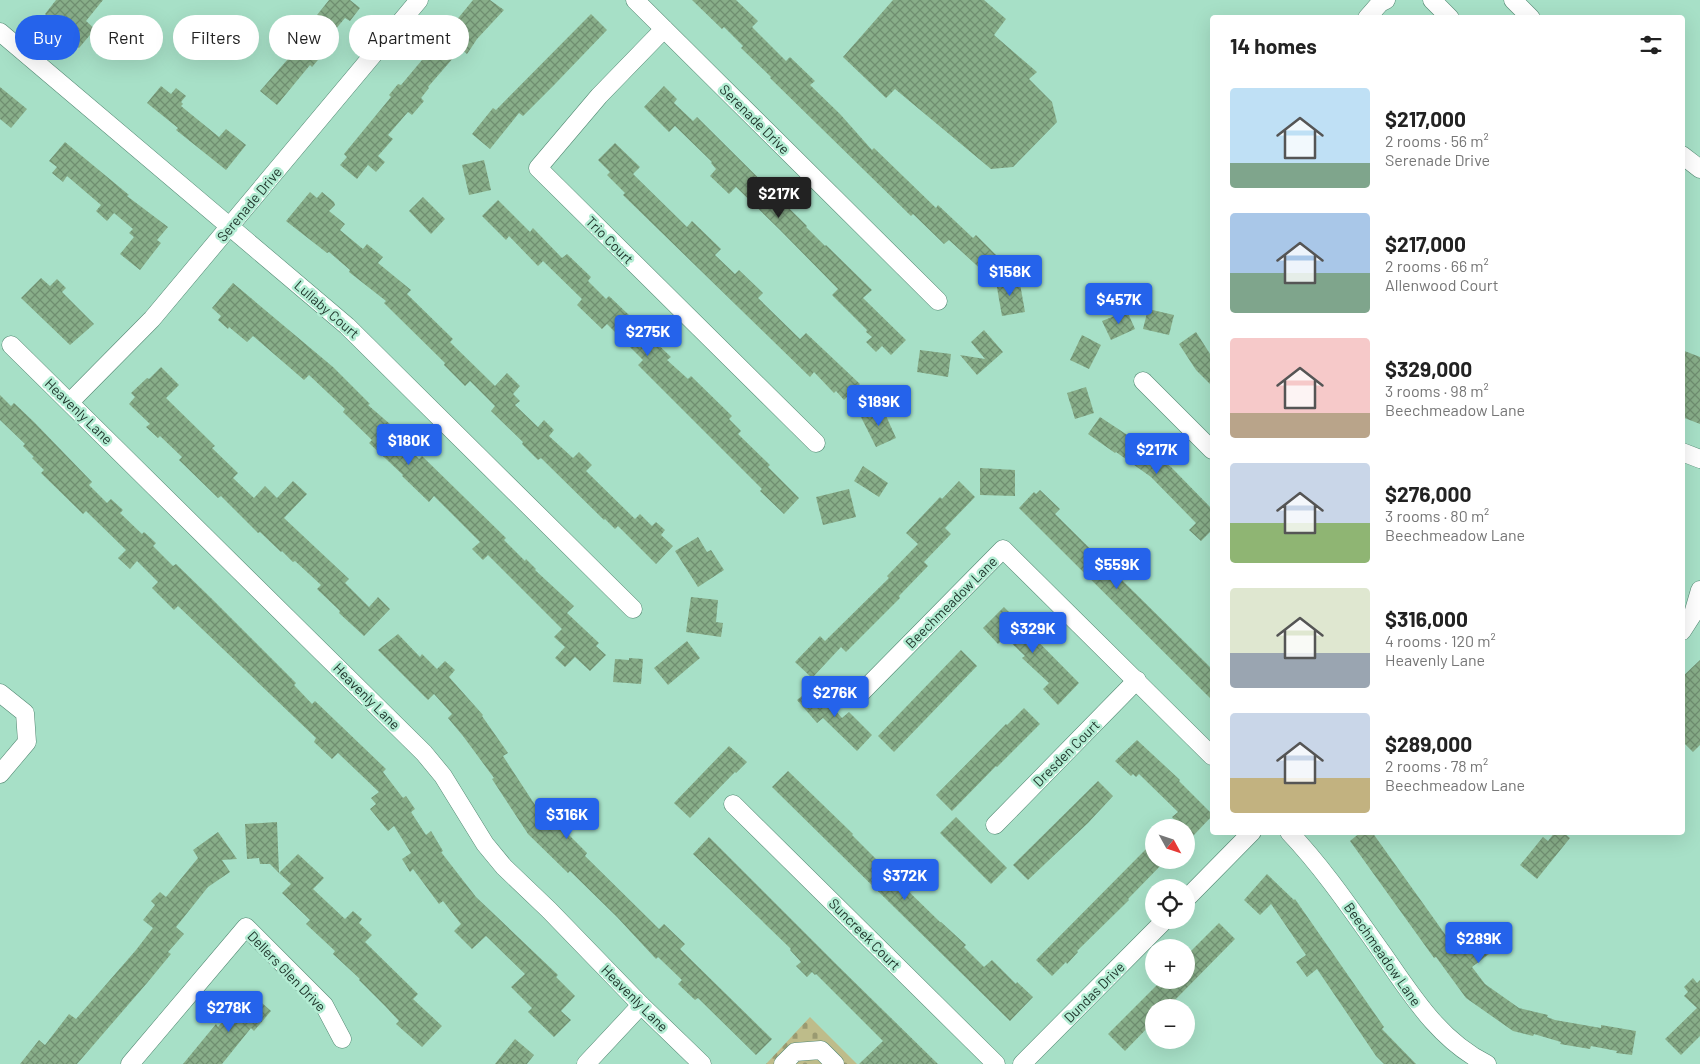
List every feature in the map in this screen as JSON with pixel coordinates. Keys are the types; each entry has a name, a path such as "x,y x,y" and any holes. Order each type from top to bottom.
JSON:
{"street":[{"name":"Serenade Drive","path":"70,402 152,319 420,0"},
{"name":"Serenade Drive","path":"635,0 938,301"},
{"path":"1370,15 1380,3 1386,0"},
{"path":"1432,0 1447,15"},
{"path":"1513,0 1528,15"},
{"name":"Trio Court","path":"664,28 599,96 538,168 816,443"},
{"name":"Lullaby Court","path":"0,32 364,342 633,609"},
{"path":"1685,157 1700,169"},
{"name":"Heavenly Lane","path":"11,345 424,753 443,776 485,844 504,867 702,1064"},
{"path":"1143,381 1210,448"},
{"path":"1685,453 1700,459"},
{"name":"Beechmeadow Lane","path":"861,693 1003,549 1210,754"},
{"path":"1685,626 1693,614 1700,590"},
{"name":"Dresden Court","path":"995,825 1137,680"},
{"path":"0,693 25,713 27,742 0,774"},
{"name":"Suncreek Court","path":"733,804 996,1064"},
{"path":"1195,890 1249,835"},
{"name":"Beechmeadow Lane","path":"1292,835 1308,852 1339,892 1421,1008 1451,1041 1487,1064"},
{"name":"Dellers Glen Drive","path":"130,1064 246,927 324,1005 342,1039"},
{"name":"Dundas Drive","path":"1022,1064 1156,929"},
{"path":"586,1064 641,1005"},
{"path":"783,1064 795,1052 821,1050 835,1064"}],"green space":[{"path":"810,1017 857,1064 766,1064"}],"building":[{"path":"56,0 103,0 86,21 90,25 90,35 80,47 80,15 45,14"},
{"path":"329,0 350,0 360,8 355,15 349,15 349,20 345,18 339,25 339,15 317,15"},
{"path":"473,0 490,0 504,10 477,39 469,51 469,15 461,15"},
{"path":"692,0 736,0 758,21 752,27 786,61 790,57 815,81 810,85 840,114 872,150 874,148 936,208 938,205 973,238 976,235 999,258 985,273 949,240 944,244 913,214 911,216 770,78 724,27 722,29"},
{"path":"893,0 984,0 1006,19 994,35 1037,72 1029,79 1052,102 1057,122 1013,167 991,169 895,89 886,98 843,57"},
{"path":"591,14 607,30 554,85 523,116 519,113 490,149 472,134 493,108 496,110"},
{"path":"287,60 318,60 312,67 310,65 277,105 260,91"},
{"path":"422,60 451,60 428,87 421,98 424,101 412,115 408,112 388,135 393,139 378,156 385,162 376,172 368,165 357,179 340,165 347,157 344,154 391,97 389,95 398,84 401,85"},
{"path":"161,86 171,94 176,88 186,96 181,102 183,104 181,106 219,137 226,129 246,145 226,170 176,130 178,128 147,103"},
{"path":"664,86 677,99 674,103 693,121 697,117 825,246 872,290 863,298 906,340 891,355 882,346 876,352 866,342 872,337 866,332 867,330 832,295 838,289 780,230 736,187 729,194 710,176 716,169 712,162 675,126 669,132 644,107"},
{"path":"0,87 27,109 11,128 0,119"},
{"path":"65,142 129,195 127,196 168,227 157,240 161,243 140,270 120,254 134,237 129,233 133,229 114,213 107,221 96,211 101,205 67,176 63,182 52,173 57,167 49,161"},
{"path":"615,143 640,167 633,174 687,227 692,221 721,249 715,255 735,274 739,270 763,293 758,298 800,339 806,333 860,384 844,400 836,391 834,393 814,372 810,377 623,195 625,193 607,175 610,172 598,160"},
{"path":"484,160 491,190 469,195 462,165"},
{"path":"310,192 317,198 322,192 334,202 335,205 329,211 345,224 340,230 363,249 367,244 383,257 378,263 411,290 407,294 453,339 450,342 495,386 507,373 520,386 513,394 520,401 515,405 538,427 544,420 554,430 549,436 573,458 579,452 592,465 586,471 635,519 640,514 652,526 656,522 665,530 661,535 673,546 656,564 618,526 615,529 604,520 541,458 538,460 522,444 523,442 491,411 495,406 470,381 465,386 444,365 445,363 384,303 386,301 349,272 350,270 329,252 327,253 286,221"},
{"path":"423,197 445,219 431,234 409,211"},
{"path":"498,200 530,232 533,228 562,258 567,254 591,277 588,281 606,299 609,296 671,357 667,360 688,379 691,376 732,416 729,419 741,431 738,434 770,465 768,467 799,498 784,514 760,491 762,489 638,365 643,360 607,324 602,329 577,305 582,299 543,261 538,266 509,236 506,240 482,216"},
{"path":"41,278 50,286 57,279 66,288 62,292 94,324 70,345 21,298"},
{"path":"1019,278 1025,312 1002,316 996,282"},
{"path":"233,283 333,367 370,404 368,405 398,431 395,435 419,459 422,456 506,538 504,540 525,561 526,559 535,570 574,606 567,613 599,643 596,646 606,655 590,671 575,657 565,667 555,658 565,647 554,637 562,629 488,555 483,560 472,549 480,542 434,496 429,502 402,476 369,443 372,440 343,412 345,409 309,375 304,380 253,336 247,342 218,320 221,316 212,308"},
{"path":"1148,309 1174,315 1169,335 1143,329"},
{"path":"1127,311 1135,329 1111,340 1102,321"},
{"path":"984,330 1003,352 977,375 960,355 985,359 971,342"},
{"path":"1196,332 1210,354 1210,384 1196,370 1179,344"},
{"path":"1082,335 1101,345 1089,369 1070,360"},
{"path":"920,350 951,354 948,377 917,372"},
{"path":"1685,351 1700,357 1700,424 1685,418"},
{"path":"161,367 179,385 166,398 215,446 212,448 238,473 233,478 254,498 265,486 277,498 293,481 307,494 284,518 349,579 345,583 369,607 378,597 390,609 364,636 317,589 321,585 260,532 258,533 221,496 218,498 179,460 182,457 160,436 158,438 146,427 150,424 129,404 135,397 131,393"},
{"path":"1086,387 1094,413 1075,419 1067,393"},
{"path":"0,395 11,406 14,403 34,422 92,482 89,485 107,503 111,499 123,510 120,513 142,534 144,532 156,543 153,546 173,566 176,564 211,598 296,683 294,685 312,704 315,701 386,769 383,772 403,798 406,796 415,809 411,812 426,835 431,831 443,851 441,852 476,897 558,975 556,977 575,996 561,1011 571,1020 554,1037 528,1012 532,1008 511,987 525,974 486,936 472,949 454,931 461,924 443,901 439,904 413,869 410,872 402,859 411,853 394,826 388,831 370,809 376,804 371,798 379,792 338,753 332,759 314,742 316,738 178,606 174,610 152,588 158,582 137,561 130,569 118,558 126,550 86,511 83,514 41,473 44,470 23,446 25,444 0,420"},
{"path":"882,407 896,438 876,447 861,417"},
{"path":"1100,417 1171,467 1210,507 1210,532 1201,541 1189,530 1196,523 1151,477 1088,434"},
{"path":"863,466 888,483 879,497 854,481"},
{"path":"980,468 1015,470 1015,496 980,495"},
{"path":"959,481 975,497 945,528 951,534 924,562 928,566 899,596 900,598 846,652 841,647 812,678 795,662 820,636 825,641 889,578 887,576 918,544 906,533 940,497 942,499"},
{"path":"849,489 856,517 823,525 816,497"},
{"path":"1040,490 1060,509 1055,514 1210,667 1210,698 1019,508 1034,492 1036,494"},
{"path":"698,537 707,552 711,550 724,570 698,587 675,551"},
{"path":"691,597 718,600 716,622 723,623 721,637 686,632"},
{"path":"1004,607 1079,683 1058,705 1043,689 1049,683 1022,658 1025,656 1005,637 998,644 983,628"},
{"path":"398,634 420,657 422,654 437,669 445,661 455,670 449,677 483,715 508,753 503,756 541,814 556,804 563,815 555,821 587,853 585,856 659,929 664,924 685,944 680,949 772,1039 756,1055 698,998 695,1000 678,984 682,980 658,957 656,959 570,871 568,873 528,834 492,779 494,778 448,718 452,714 434,694 428,700 378,650"},
{"path":"687,641 700,658 668,685 654,668"},
{"path":"961,650 977,666 894,752 878,736"},
{"path":"629,658 643,659 641,684 613,682 615,659 629,660"},
{"path":"1700,660 1700,745 1693,752 1685,744 1685,674"},
{"path":"814,686 842,718 849,712 872,735 857,751 823,718 817,723 797,700"},
{"path":"1024,708 1040,724 952,811 936,795"},
{"path":"1137,740 1180,780 1210,812 1210,818 1195,834 1195,819 1174,819 1172,817 1178,812 1139,774 1136,777 1133,774 1131,776 1115,761"},
{"path":"729,746 747,762 690,818 674,803"},
{"path":"788,771 879,862 880,860 905,884 903,886 966,945 964,947 984,967 992,960 1016,984 1017,982 1033,997 1010,1021 772,787"},
{"path":"1098,781 1113,796 1088,823 1028,880 1013,865"},
{"path":"956,817 1007,868 991,884 940,833"},
{"path":"277,822 279,873 270,864 260,864 259,858 247,859 245,824"},
{"path":"218,832 237,859 222,860 230,872 208,887 176,927 184,934 168,952 171,954 147,983 77,1064 20,1064 39,1040 45,1045 69,1014 76,1019 136,950 153,928 143,920 155,905 151,901 160,892 166,897 198,858 193,850"},
{"path":"1357,835 1374,835 1457,951 1476,936 1489,954 1472,967 1485,984 1519,1008 1548,1015 1547,1017 1555,1020 1601,1028 1601,1025 1636,1031 1632,1055 1591,1046 1590,1049 1560,1044 1561,1042 1534,1034 1533,1036 1513,1031 1466,998 1436,957 1434,958 1350,841"},
{"path":"1553,835 1566,835 1570,838 1537,879 1520,865 1543,837 1548,841"},
{"path":"709,837 938,1064 859,1064 883,1041 816,974 812,972 807,977 796,966 801,962 791,949 693,854"},
{"path":"1145,850 1145,869 1157,869 1147,879 1145,879 1145,882 1129,900 1077,951 1067,964 1066,962 1052,976 1036,960"},
{"path":"298,854 324,878 313,889 345,919 353,911 362,919 359,923 372,935 365,942 418,994 413,999 442,1026 422,1047 396,1024 399,1021 360,979 333,954 335,951 306,924 310,920 282,893 291,884 279,873"},
{"path":"1267,874 1295,899 1384,1027 1382,1029 1416,1064 1384,1064 1376,1056 1317,969 1307,977 1296,962 1306,955 1271,904 1260,915 1244,900"},
{"path":"1219,923 1235,939 1195,980 1195,947"},
{"path":"1693,978 1697,983 1700,980 1700,1036 1681,1055 1665,1039 1697,1008 1684,996 1688,992 1684,987"},
{"path":"1153,989 1186,989 1176,999 1145,999 1145,1030 1125,1051 1108,1034"},
{"path":"255,997 271,1011 254,1031 251,1028 222,1064 183,1064 216,1024 218,1027 239,1002 242,1005 247,1000 250,1002"},
{"path":"515,1039 534,1055 527,1064 495,1064"}]}
